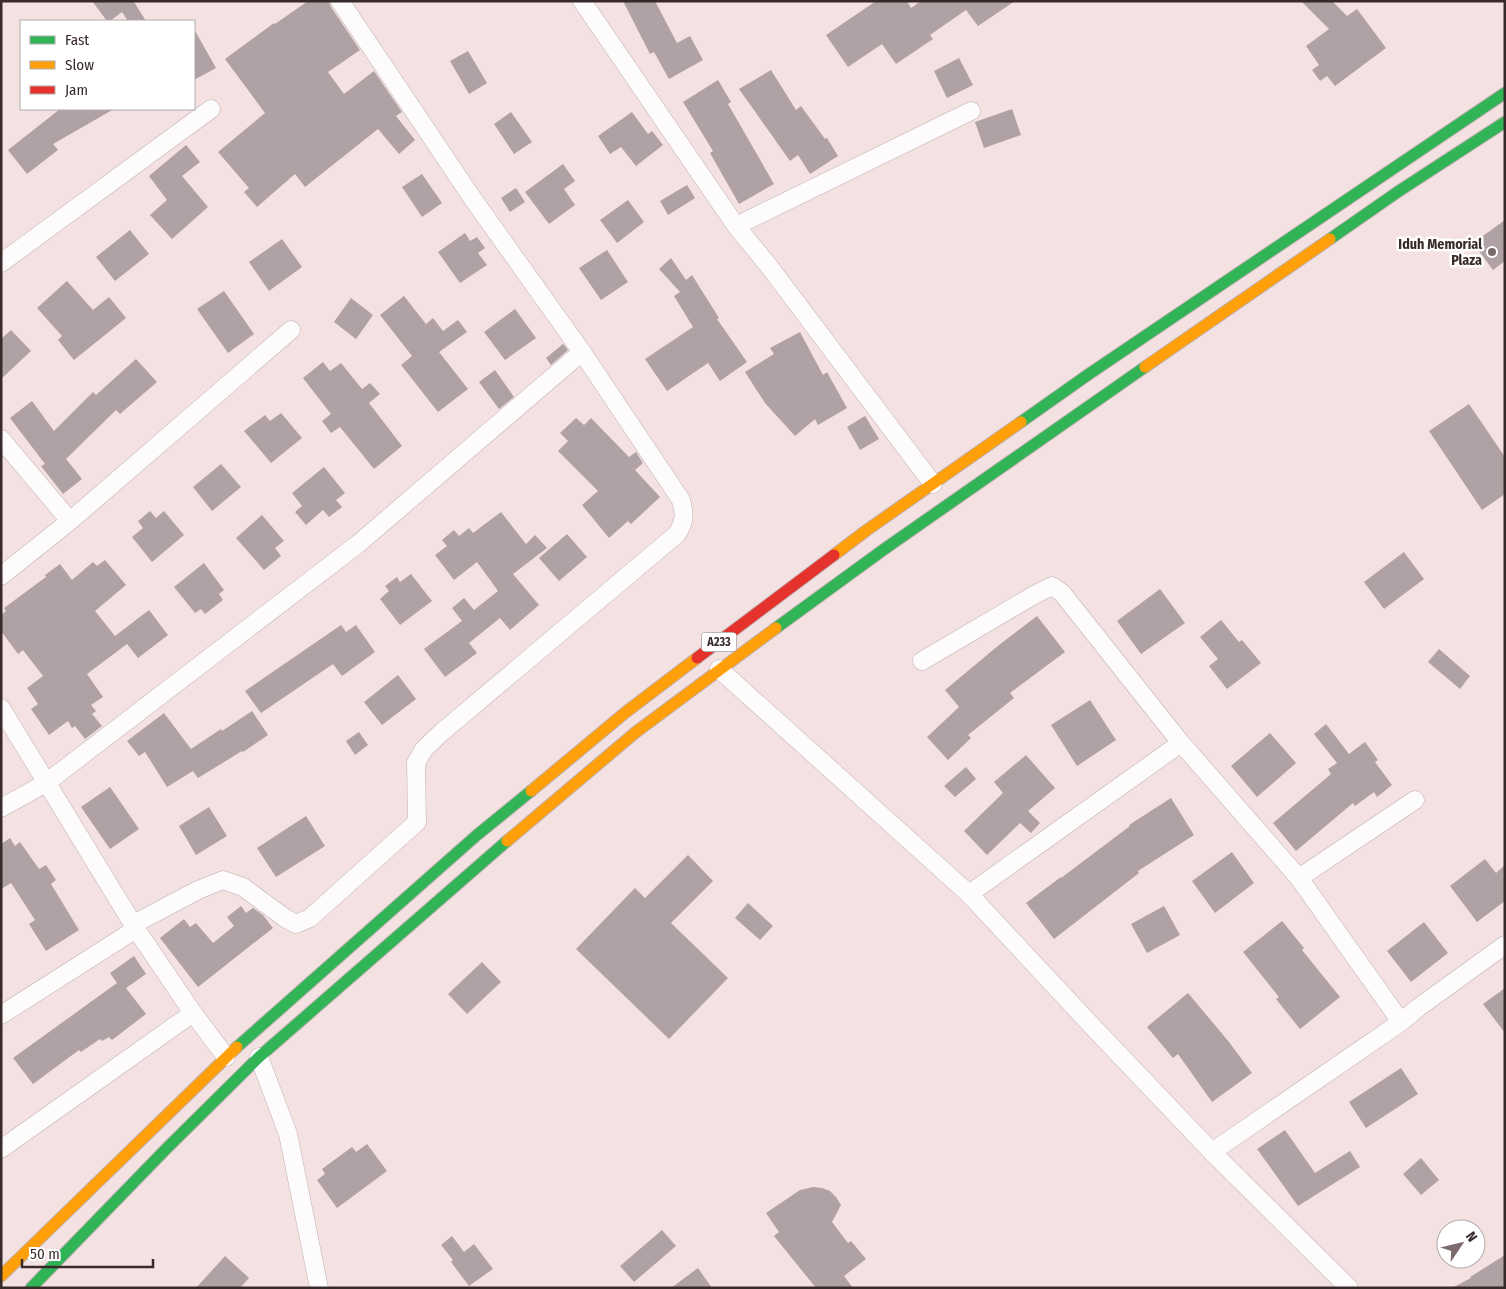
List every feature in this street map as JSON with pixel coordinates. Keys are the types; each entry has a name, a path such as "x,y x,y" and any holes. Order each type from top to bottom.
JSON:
{"highway":[{"name":"A233","path":"31,1288 166,1149 259,1057 500,847 636,732 719,669 907,534 1399,191 1472,129 1505,93"},
{"name":"A233","path":"1,1276 226,1057 477,835 626,712 859,536 1089,374 1369,186 1472,129 1505,122"}],"street":[{"path":"1,1015 135,927 198,890 223,880 243,887 296,924 310,918 417,822 416,763 424,749 677,534 683,524 684,511 681,500 582,352 475,202 340,1"},
{"path":"582,1 736,226 768,265 933,484"},
{"path":"1,263 211,109"},
{"path":"736,226 971,111"},
{"path":"1,576 70,521 291,330"},
{"path":"1,808 46,783 358,544 582,352"},
{"path":"1,439 70,521"},
{"path":"922,661 1034,594 1052,586 1062,593 1181,743 1299,878 1401,1022"},
{"path":"719,669 969,894 1212,1152 1349,1288"},
{"path":"1,708 135,927 193,1013 226,1057"},
{"path":"969,894 1181,743"},
{"path":"1299,878 1415,800"},
{"path":"1212,1152 1401,1022 1505,945"},
{"path":"1,1149 193,1013"},
{"path":"259,1057 288,1134 319,1288"}],"building":[{"path":"92,1 135,1 145,20 127,20 122,12 111,20 106,20"},
{"path":"308,1 329,1 331,7 360,50 328,72 344,94 374,71 402,112 396,116 415,140 399,154 378,129 305,187 295,174 257,207 244,192 249,188 218,152 265,113 225,59"},
{"path":"623,1 655,1 677,43 690,36 703,60 669,79 654,52 650,54"},
{"path":"876,1 907,1 911,8 921,1 1015,1 978,26 966,10 930,35 933,39 896,64 882,44 848,67 826,35"},
{"path":"1301,1 1332,1 1347,16 1357,9 1386,48 1335,86 1327,76 1320,81 1312,70 1319,65 1306,46 1329,29"},
{"path":"195,31 216,68 195,79"},
{"path":"468,51 487,83 469,94 450,61"},
{"path":"959,58 973,85 947,98 934,71"},
{"path":"771,70 796,110 801,106 825,139 827,138 838,156 810,174 798,155 790,161 739,89"},
{"path":"718,80 731,102 728,104 774,184 739,204 710,153 713,151 683,102"},
{"path":"1012,109 1021,135 984,148 975,122"},
{"path":"59,110 112,110 53,144 58,150 27,174 8,150"},
{"path":"511,112 532,142 514,154 494,124"},
{"path":"632,112 648,134 652,131 663,145 636,166 621,147 610,154 598,136"},
{"path":"186,145 200,162 182,176 208,207 172,239 150,215 167,200 149,176"},
{"path":"563,164 575,181 564,189 575,205 549,224 525,192"},
{"path":"422,174 442,203 422,217 402,187"},
{"path":"687,185 695,198 668,215 660,201"},
{"path":"516,188 525,202 510,212 501,198"},
{"path":"628,200 644,222 617,243 600,220"},
{"name":"Iduh Memorial Plaza","path":"1505,220 1505,261 1493,270 1473,243"},
{"path":"130,230 149,254 115,281 96,257"},
{"path":"465,233 470,241 477,237 485,248 478,253 487,265 460,283 438,252"},
{"path":"282,239 302,267 269,291 249,262"},
{"path":"607,250 628,282 601,300 579,268"},
{"path":"671,258 686,280 692,275 719,318 717,319 747,362 720,381 708,363 667,391 645,359 693,327 674,296 680,292 659,269"},
{"path":"67,281 93,310 109,297 126,318 74,360 58,340 62,336 37,308"},
{"path":"224,291 254,334 228,353 197,309"},
{"path":"404,296 426,324 433,318 443,331 458,320 467,332 439,352 468,389 438,412 401,365 412,356 380,315"},
{"path":"351,298 373,315 356,339 334,322"},
{"path":"515,309 536,338 505,360 484,332"},
{"path":"11,330 31,351 1,379 1,339"},
{"path":"800,332 823,375 827,372 847,408 818,425 815,419 795,436 765,403 745,372 774,354 770,348"},
{"path":"563,344 568,350 551,365 546,358"},
{"path":"136,359 157,382 120,414 116,410 66,459 82,479 63,494 41,466 45,464 10,418 32,401 54,431 93,392 96,395"},
{"path":"323,362 330,371 341,363 362,389 370,383 380,394 369,403 402,446 374,469 340,427 331,433 322,421 331,414 303,378"},
{"path":"495,370 514,397 499,409 479,382"},
{"path":"1469,404 1505,457 1505,494 1482,510 1429,431"},
{"path":"281,413 302,438 271,463 244,431 265,415 270,421"},
{"path":"865,416 879,439 860,450 847,427"},
{"path":"576,418 584,425 591,418 629,457 636,452 643,463 635,470 660,497 631,524 628,521 609,538 582,505 598,491 558,451 568,441 560,433"},
{"path":"221,464 241,487 212,511 193,487"},
{"path":"324,467 345,493 336,500 342,507 329,517 323,510 306,525 295,512 302,506 292,493"},
{"path":"150,511 156,518 164,511 184,535 152,562 132,537 143,528 138,521"},
{"path":"501,512 526,544 535,535 547,548 513,574 539,605 510,630 500,618 469,643 477,653 445,677 424,649 462,621 452,608 464,598 474,610 498,591 477,562 454,580 435,555 447,546 442,540 454,530 459,536 469,528 473,533"},
{"path":"262,515 284,541 275,548 281,556 264,570 236,538"},
{"path":"567,534 587,557 559,581 539,558"},
{"path":"1404,552 1424,579 1384,609 1364,582"},
{"path":"105,560 126,585 95,611 115,636 149,610 168,635 138,658 127,644 87,674 103,697 91,705 96,711 92,714 102,726 85,739 75,726 72,728 68,721 49,735 31,709 38,704 27,688 43,676 23,650 18,654 1,631 1,615 6,611 4,608 46,577 45,575 60,564 72,580 93,562 97,566"},
{"path":"204,563 224,590 219,594 223,600 205,614 201,609 195,613 174,587"},
{"path":"411,574 432,601 400,625 380,599 389,591 385,586 397,577 400,582"},
{"path":"1160,589 1185,623 1141,654 1117,621"},
{"path":"1037,616 1065,652 1010,693 1014,698 968,735 971,738 948,760 927,737 959,707 945,690"},
{"path":"1221,620 1239,642 1242,640 1261,663 1227,689 1209,666 1218,659 1200,637"},
{"path":"341,625 346,632 356,625 375,652 342,676 333,664 261,713 245,691"},
{"path":"1439,649 1470,676 1460,689 1428,662"},
{"path":"398,675 416,699 382,725 364,702"},
{"path":"1090,700 1116,740 1077,766 1051,725"},
{"path":"252,711 268,735 198,778 193,771 167,787 145,752 139,756 127,741 164,713 191,749"},
{"path":"1326,724 1349,754 1365,742 1378,760 1375,762 1392,785 1377,797 1374,792 1355,806 1353,803 1296,851 1273,823 1331,774 1328,769 1337,763 1314,734"},
{"path":"359,732 368,745 355,755 346,741"},
{"path":"1270,733 1296,763 1257,797 1231,766"},
{"path":"1026,755 1055,788 1028,811 1040,823 1031,833 1020,823 987,855 964,831 1003,793 994,782"},
{"path":"966,767 976,779 955,797 944,786"},
{"path":"110,787 139,829 110,849 81,807"},
{"path":"1171,798 1194,835 1138,871 1139,873 1054,939 1026,903 1129,825"},
{"path":"209,807 227,836 196,855 179,826"},
{"path":"306,816 325,846 276,877 257,848"},
{"path":"10,838 15,846 20,842 39,869 46,865 56,880 51,884 79,930 46,951 29,924 35,920 11,883 1,889 1,844"},
{"path":"1232,852 1254,883 1215,913 1192,881"},
{"path":"688,855 713,881 671,923 728,978 669,1039 576,949 635,888 645,898"},
{"path":"1485,859 1496,873 1505,865 1505,901 1477,922 1450,886"},
{"path":"748,903 773,926 760,940 735,918"},
{"path":"241,906 246,913 253,908 263,915 273,928 198,987 160,938 184,919 190,927 196,923 213,943 234,926 227,917"},
{"path":"1164,906 1180,935 1147,953 1131,924"},
{"path":"1282,921 1304,948 1302,950 1340,997 1300,1029 1276,999 1279,997 1243,952"},
{"path":"1424,922 1448,953 1411,982 1387,951"},
{"path":"134,956 146,974 126,988 146,1014 112,1040 109,1037 102,1041 100,1039 81,1052 79,1050 33,1084 13,1058 117,983 110,973"},
{"path":"482,962 501,982 467,1014 448,994"},
{"path":"1505,988 1505,1033 1483,1004"},
{"path":"1188,993 1252,1073 1212,1102 1178,1054 1173,1058 1147,1027"},
{"path":"1401,1068 1418,1094 1366,1128 1349,1102"},
{"path":"1285,1130 1315,1173 1350,1151 1360,1167 1298,1206 1257,1149"},
{"path":"367,1144 387,1171 337,1208 317,1180 325,1174 322,1169 352,1147 356,1152"},
{"path":"1421,1158 1439,1180 1421,1195 1403,1174"},
{"path":"813,1187 830,1191 836,1197 841,1205 832,1222 848,1243 851,1241 866,1259 844,1276 853,1288 816,1288 774,1236 779,1232 766,1213 800,1190"},
{"path":"662,1230 676,1246 634,1282 620,1266"},
{"path":"452,1236 464,1252 474,1244 493,1269 469,1286 441,1245"},
{"path":"1505,1255 1505,1288 1452,1288 1483,1269 1486,1269 1486,1267"},
{"path":"225,1256 249,1278 240,1288 196,1288"},
{"path":"698,1268 712,1288 671,1288"}],"traffic: fast":[{"path":"1021,422 1505,93"},
{"path":"1330,239 1399,191 1505,122"},
{"path":"776,628 883,550 1145,367"},
{"path":"237,1047 477,835 531,791"},
{"path":"31,1288 166,1149 259,1057 507,841"}],"traffic: slow":[{"path":"1145,367 1330,239"},
{"path":"834,555 1021,422"},
{"path":"507,841 636,732 776,628"},
{"path":"531,791 626,712 697,658"},
{"path":"1,1276 237,1047"}],"traffic: jam":[{"path":"697,658 834,555"}],"place":[{"name":"Iduh Memorial Plaza","path":"1492,252"}]}
